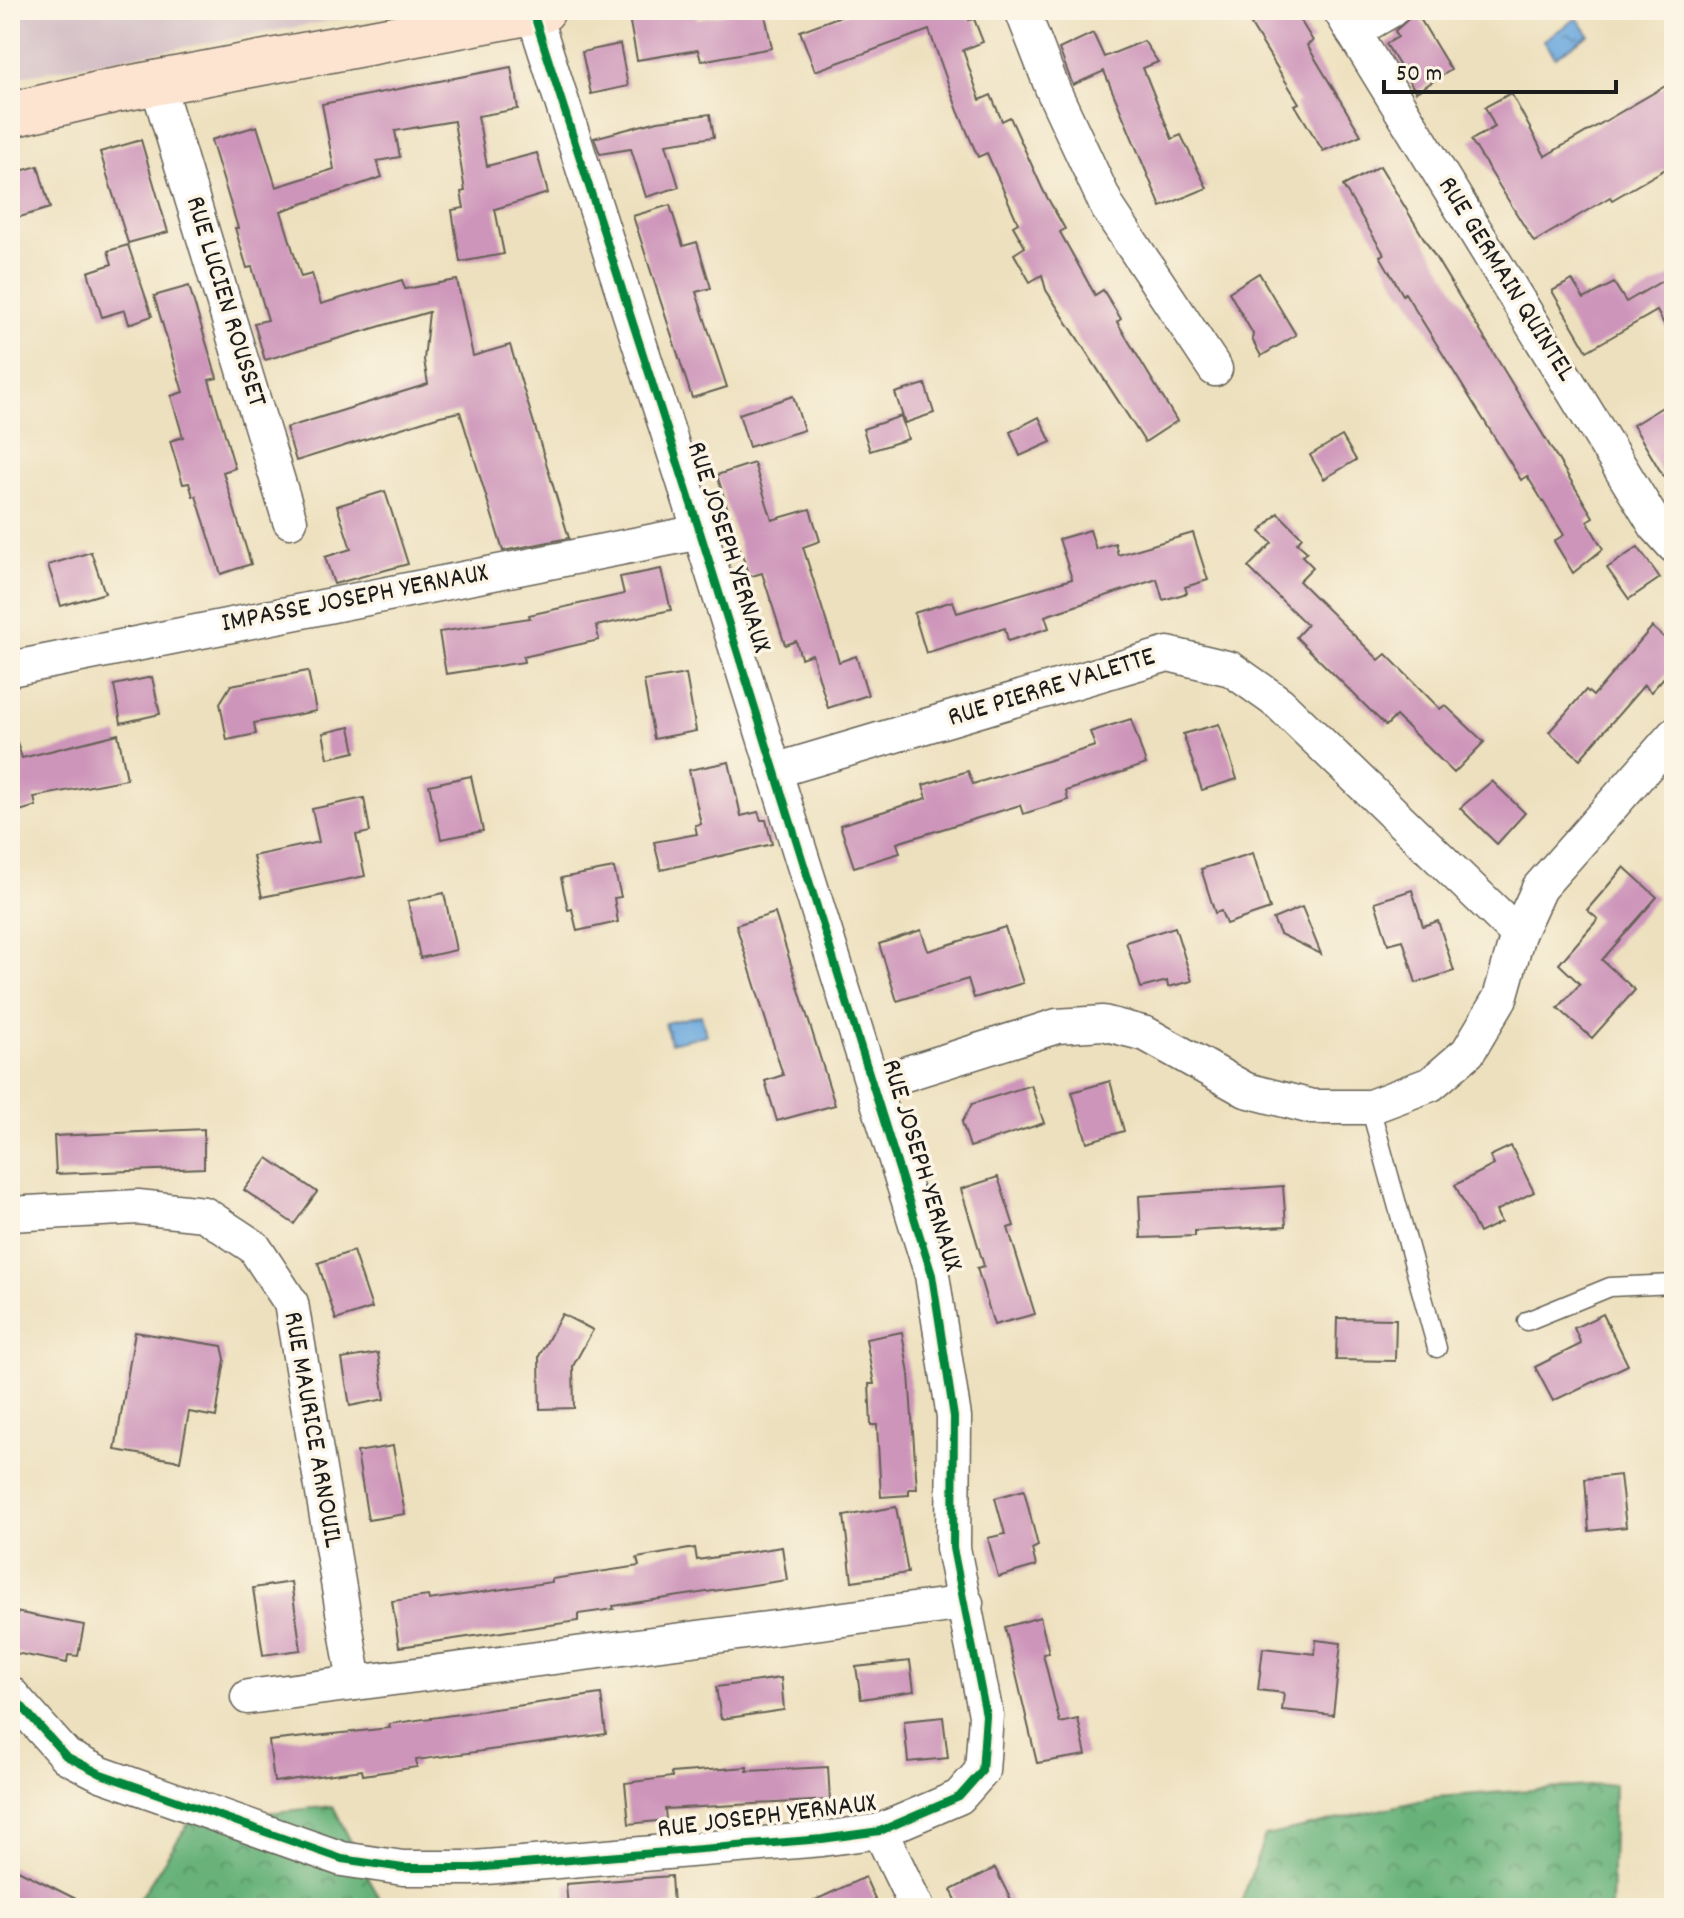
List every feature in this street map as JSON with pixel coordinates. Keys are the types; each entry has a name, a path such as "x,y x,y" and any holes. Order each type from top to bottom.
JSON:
{"main road":[{"path":"10,115 157,83 538,11"}],"street":[{"path":"1022,10 1053,90 1108,208 1215,369"},
{"path":"1346,21 1391,10"},
{"name":"RUE JOSEPH YERNAUX","path":"10,1693 66,1756 101,1774 342,1859 403,1868 474,1868 822,1839 880,1831 959,1797 982,1771 986,1715 953,1548 954,1417 932,1275 538,11"},
{"name":"RUE GERMAIN QUINTEL","path":"1346,21 1656,526 1674,546"},
{"name":"RUE LUCIEN ROUSSET","path":"157,83 290,521"},
{"name":"IMPASSE JOSEPH YERNAUX","path":"10,669 700,532"},
{"name":"RUE PIERRE VALETTE","path":"774,771 1168,654 1231,669 1279,703 1518,934"},
{"path":"873,1084 1057,1026 1103,1023 1146,1034 1246,1090 1312,1107 1370,1107 1431,1084 1468,1052 1500,998 1518,934 1539,888 1674,735"},
{"name":"RUE MAURICE ARNOUIL","path":"10,1214 138,1207 204,1214 254,1247 291,1303 355,1683"},
{"path":"248,1697 966,1603"},
{"path":"880,1831 917,1908"}],"lane":[{"path":"1370,1107 1437,1348"},
{"path":"1527,1321 1610,1287 1674,1284"}],"shaded area":[{"path":"10,10 391,10 10,78"}],"green space":[{"path":"1614,1784 1611,1908 1239,1908 1265,1836 1436,1797"},
{"path":"333,1806 384,1908 134,1908 190,1821"}],"water":[{"path":"1577,18 1589,35 1555,57 1544,40"},
{"path":"701,1015 706,1035 670,1043 665,1023"}],"building":[{"path":"664,10 695,10 697,19 744,10 764,10 772,48 701,61 698,50 637,60 629,17"},
{"path":"857,10 975,10 967,16 969,20 974,19 983,42 963,50 980,100 991,95 1002,121 1010,117 1043,190 1065,229 1060,232 1095,295 1103,290 1121,319 1117,322 1177,421 1145,442 1046,290 1042,275 1030,282 1014,254 1025,247 1013,226 1018,223 987,153 978,157 929,30 815,71 800,31"},
{"path":"1274,10 1294,10 1313,41 1307,45 1361,135 1323,151 1295,105 1299,103 1251,25"},
{"path":"1416,12 1451,70 1416,92 1386,44 1398,37 1395,31"},
{"path":"1093,33 1104,57 1144,41 1158,62 1143,68 1172,139 1181,135 1207,188 1161,207 1104,71 1073,85 1069,75 1059,49"},
{"path":"620,44 628,86 591,94 582,52"},
{"path":"511,67 518,109 478,116 487,166 537,153 548,193 495,209 504,254 460,262 452,210 464,208 461,192 465,191 454,121 395,131 400,157 377,161 382,177 281,211 301,277 312,274 321,304 402,280 405,289 457,280 473,356 510,345 569,538 503,551 460,412 296,461 286,428 428,384 424,360 429,312 265,360 254,323 268,320 252,267 247,268 211,140 257,126 276,187 334,169 322,104"},
{"path":"1674,81 1674,164 1534,242 1471,140 1495,127 1485,107 1511,93 1545,156"},
{"path":"710,114 714,137 666,144 679,187 646,197 631,149 600,154 594,138 658,121"},
{"path":"141,140 168,232 128,243 100,152"},
{"path":"38,166 50,208 10,220 10,174"},
{"path":"1380,166 1593,517 1587,521 1603,549 1573,573 1554,541 1564,535 1527,476 1521,480 1405,293 1403,295 1380,256 1384,254 1343,186"},
{"path":"670,205 683,246 697,242 711,288 696,292 727,387 692,398 633,216"},
{"path":"128,245 152,316 129,324 125,310 102,317 88,272 112,264 108,251"},
{"path":"1259,273 1296,335 1261,356 1252,339 1253,334 1229,292"},
{"path":"1674,274 1674,343 1657,311 1587,351 1552,291 1572,280 1584,299 1614,283 1626,302"},
{"path":"189,286 217,378 209,380 235,468 223,472 251,564 221,574 196,496 193,496 189,483 183,484 170,441 183,437 171,396 183,392 154,296"},
{"path":"925,384 934,413 905,423 895,393"},
{"path":"793,396 804,430 749,447 739,414"},
{"path":"1674,400 1674,494 1633,425"},
{"path":"901,416 908,439 870,451 863,429"},
{"path":"1039,417 1051,442 1020,456 1010,432"},
{"path":"1342,436 1356,460 1324,479 1310,455"},
{"path":"754,463 772,520 810,509 820,541 803,547 839,662 856,656 868,695 828,708 812,654 801,658 796,641 785,645 762,573 749,577 717,475"},
{"path":"385,491 408,564 334,584 325,557 351,549 337,506"},
{"path":"1278,513 1302,537 1297,543 1307,552 1302,556 1313,567 1299,581 1379,660 1386,654 1440,709 1445,705 1484,742 1454,773 1396,716 1386,726 1296,637 1307,625 1248,567 1272,543 1260,532"},
{"path":"1090,530 1096,549 1115,543 1118,555 1193,533 1208,580 1185,587 1187,593 1163,600 1157,579 1045,616 1049,628 1008,641 1005,628 926,653 914,613 953,601 957,613 1072,579 1059,539"},
{"path":"1638,547 1660,578 1629,599 1607,568"},
{"path":"91,552 105,593 61,606 48,565"},
{"path":"661,569 671,610 596,626 599,640 523,657 524,662 446,674 439,632 530,618 529,615 624,594 620,577"},
{"path":"1652,627 1674,646 1674,666 1651,692 1644,685 1580,759 1549,732 1586,690 1593,696"},
{"path":"308,671 316,711 254,723 256,734 227,740 220,703 231,685"},
{"path":"686,674 696,731 654,739 644,681"},
{"path":"152,677 160,714 121,723 114,685"},
{"path":"1131,719 1146,764 1066,791 1068,800 1023,814 1020,805 897,843 900,853 854,867 840,825 927,798 923,785 968,771 973,784 1095,746 1090,732"},
{"path":"1219,724 1237,779 1202,790 1183,734"},
{"path":"350,727 355,752 328,758 323,733"},
{"path":"118,734 127,779 34,797 36,806 10,814 10,740 16,739 22,758"},
{"path":"729,762 741,816 758,812 761,820 766,820 772,844 661,870 654,842 697,834 695,825 701,824 689,770"},
{"path":"471,776 483,831 441,839 429,785"},
{"path":"1492,781 1525,813 1497,844 1460,808"},
{"path":"364,798 370,832 356,835 365,876 262,897 253,856 319,842 312,809"},
{"path":"1253,853 1270,909 1226,924 1221,911 1215,913 1201,869"},
{"path":"1624,867 1657,897 1602,960 1635,990 1592,1038 1558,1008 1580,984 1559,964 1598,919 1587,910"},
{"path":"614,868 621,897 614,898 618,922 577,931 572,909 568,910 561,878"},
{"path":"1412,890 1423,926 1438,921 1454,971 1416,983 1403,940 1388,944 1375,902"},
{"path":"444,893 456,950 420,958 408,901"},
{"path":"1302,907 1321,954 1280,934 1273,919"},
{"path":"775,913 835,1105 777,1121 765,1081 783,1075 736,925"},
{"path":"1005,927 1023,983 974,998 968,979 897,1001 879,944 921,930 928,951"},
{"path":"1175,927 1192,981 1168,987 1167,981 1141,988 1126,942"},
{"path":"1110,1081 1124,1131 1087,1142 1072,1092"},
{"path":"1031,1085 1044,1123 970,1147 962,1122 972,1104"},
{"path":"204,1129 204,1168 56,1174 54,1136"},
{"path":"1511,1146 1534,1192 1496,1211 1501,1222 1479,1233 1455,1185 1494,1165 1490,1156"},
{"path":"268,1158 317,1192 294,1224 244,1190"},
{"path":"998,1177 1014,1226 1008,1228 1035,1314 994,1325 977,1268 984,1266 961,1189"},
{"path":"1283,1186 1286,1226 1195,1231 1195,1236 1141,1238 1139,1196"},
{"path":"353,1251 372,1308 336,1320 318,1263"},
{"path":"562,1314 593,1330 573,1366 574,1408 540,1409 539,1356"},
{"path":"1603,1314 1628,1365 1553,1401 1535,1367 1581,1344 1574,1328"},
{"path":"1337,1318 1396,1319 1395,1361 1336,1360"},
{"path":"135,1332 222,1346 225,1359 216,1417 189,1412 180,1461 115,1450"},
{"path":"902,1332 909,1374 917,1489 909,1489 909,1495 881,1497 877,1425 871,1425 869,1384 874,1384 866,1339"},
{"path":"378,1353 385,1399 350,1406 342,1359"},
{"path":"393,1446 405,1514 368,1520 357,1452"},
{"path":"1620,1475 1626,1527 1589,1531 1585,1479"},
{"path":"1024,1490 1038,1546 1032,1549 1036,1566 998,1577 988,1538 1005,1534 995,1498"},
{"path":"896,1507 908,1573 852,1581 844,1516"},
{"path":"782,1547 787,1580 613,1606 614,1609 578,1614 578,1621 399,1647 392,1601 428,1596 429,1600 552,1582 552,1579 639,1566 637,1558 695,1548 697,1560"},
{"path":"291,1582 301,1650 263,1655 253,1588"},
{"path":"10,1611 84,1625 78,1656 68,1655 67,1663 10,1652"},
{"path":"1040,1617 1049,1653 1043,1654 1060,1723 1078,1719 1086,1755 1037,1763 1005,1627"},
{"path":"1316,1640 1341,1643 1333,1715 1282,1710 1284,1693 1258,1690 1263,1648 1315,1654"},
{"path":"910,1661 914,1691 861,1699 856,1667"},
{"path":"781,1678 784,1710 721,1719 716,1687"},
{"path":"601,1694 606,1734 416,1760 417,1767 363,1775 362,1770 274,1782 269,1741 390,1728 389,1724"},
{"path":"943,1717 948,1758 908,1762 904,1721"},
{"path":"747,1767 747,1771 828,1767 830,1800 665,1809 666,1820 629,1824 625,1783 672,1777 671,1773"},
{"path":"10,1866 94,1908 10,1908"},
{"path":"995,1868 1015,1908 960,1908 951,1890"},
{"path":"671,1876 673,1906 568,1908 566,1884"},
{"path":"865,1877 879,1908 798,1908"}],"cycle path":[{"path":"10,1693 66,1756 101,1774 342,1859 403,1868 474,1868 822,1839 880,1831 959,1797 982,1771 986,1715 953,1548 954,1417 932,1275 700,532 533,12"}]}
